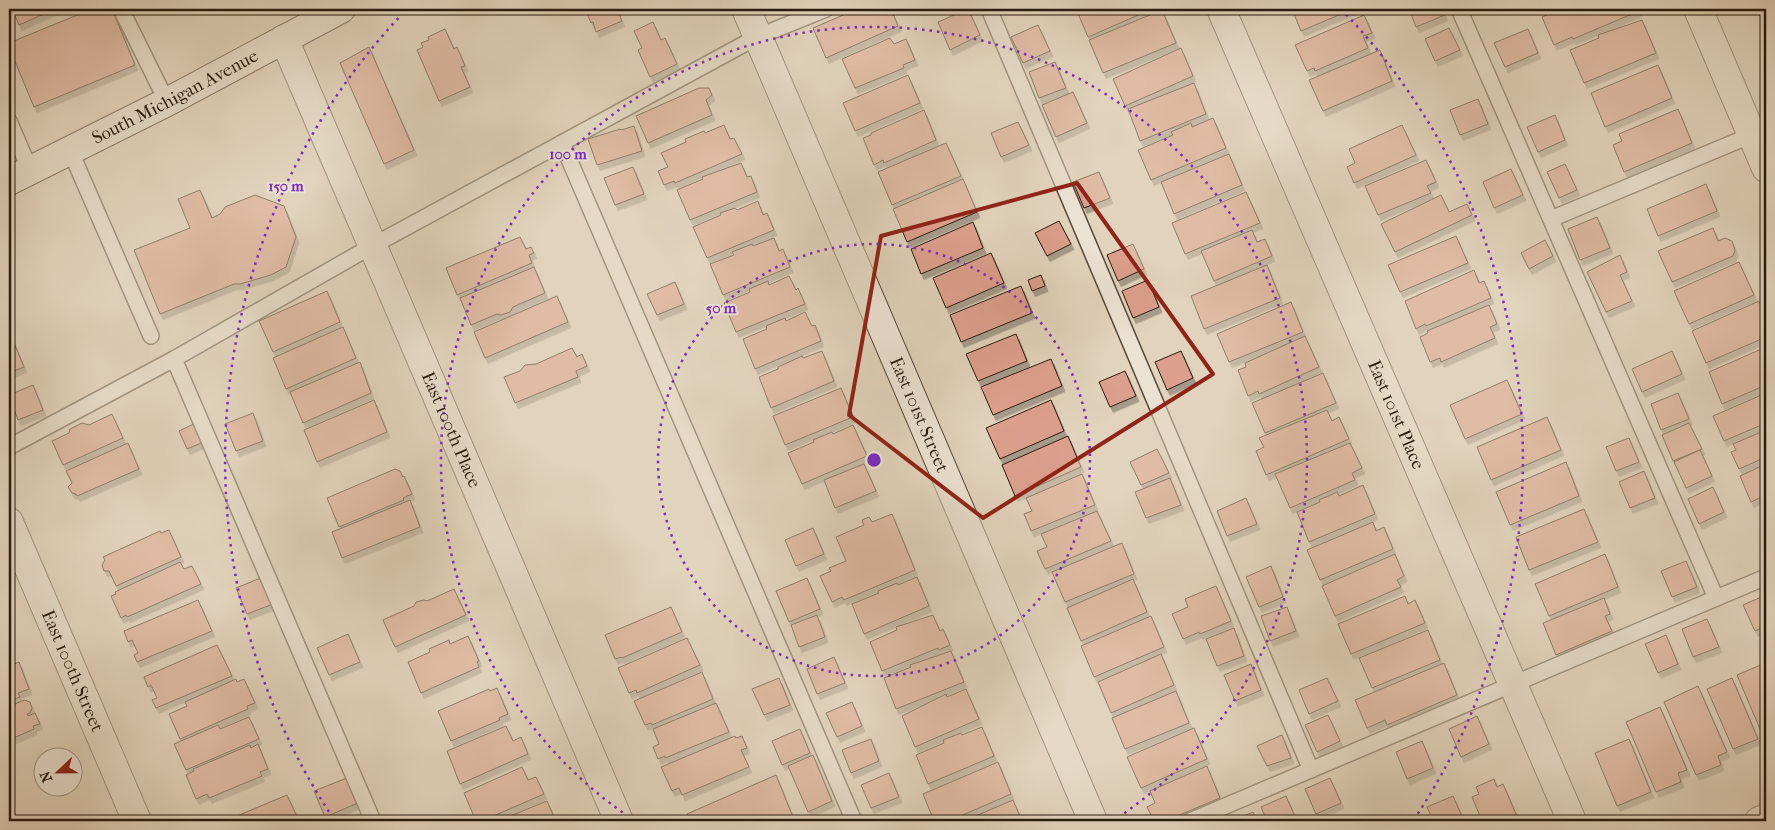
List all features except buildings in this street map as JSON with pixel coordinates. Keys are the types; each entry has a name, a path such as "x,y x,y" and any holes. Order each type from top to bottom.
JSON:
{"street":[{"name":"South Michigan Avenue","path":"20,176 167,102 341,9"},
{"name":"East 101st Street","path":"746,9 1093,821"},
{"name":"East 101st Place","path":"1222,9 1572,821"},
{"path":"1698,9 1759,132 1766,168"},
{"name":"East 100th Place","path":"284,39 619,821"},
{"name":"East 100th Street","path":"9,522 137,821"},
{"path":"1758,821 1766,818"}],"lane":[{"path":"121,9 167,102"},
{"path":"9,447 174,359 372,246 757,37 826,9"},
{"path":"989,9 1311,770"},
{"path":"1459,9 1716,598"},
{"path":"9,121 20,176"},
{"path":"1551,219 1759,132"},
{"path":"562,143 854,821"},
{"path":"70,150 151,336"},
{"path":"174,359 373,821"},
{"path":"1190,821 1766,577"}],"highlighted area":[{"path":"1077,183 1213,374 983,518 849,415 881,236"}]}
